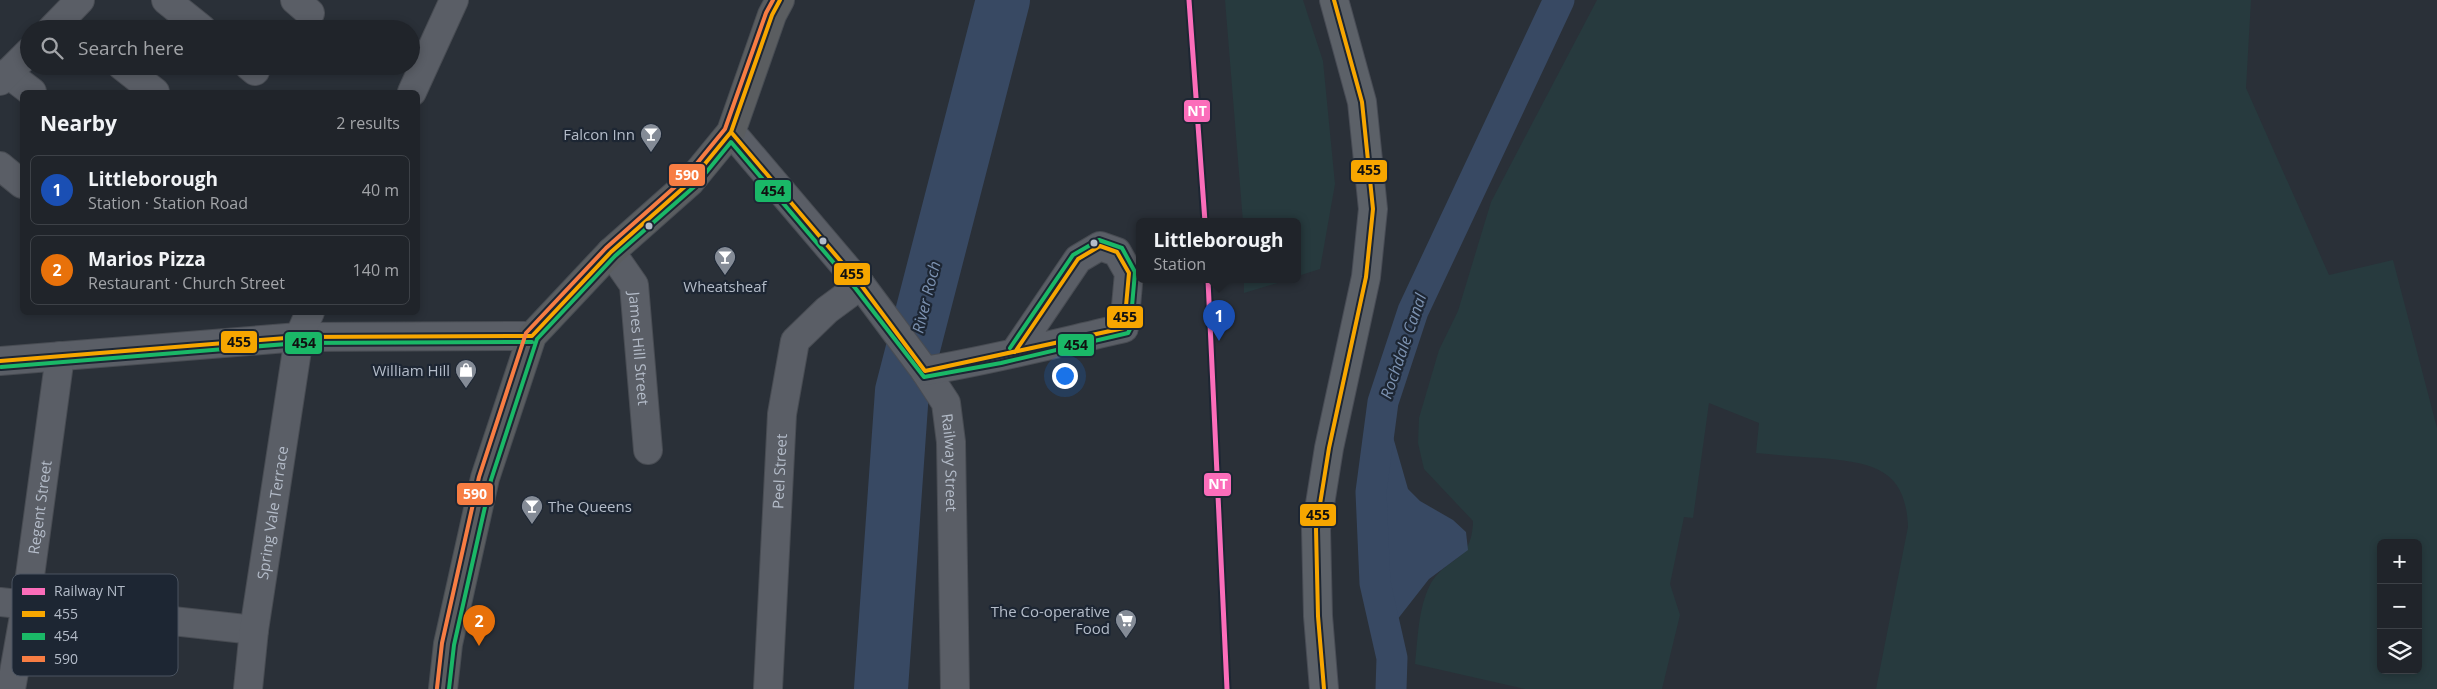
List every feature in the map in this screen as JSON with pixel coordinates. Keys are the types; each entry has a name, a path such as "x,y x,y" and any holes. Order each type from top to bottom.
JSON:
{"highway":[{"path":"444,689 448,644 485,478 532,336 611,252 690,182 731,132 772,15 780,0"}],"main road":[{"path":"1324,689 1318,616 1316,529 1329,448 1366,277 1373,209 1362,102 1334,0"}],"street":[{"path":"166,0 191,20"},
{"path":"420,74 454,0"},
{"path":"20,61 4,77 28,90"},
{"path":"134,75 153,90"},
{"path":"413,90 420,75"},
{"name":"Railway Street","path":"731,132 860,285 946,403 951,442 955,689"},
{"path":"0,166 20,182"},
{"path":"925,372 975,363 1015,352 1124,328 1129,273 1117,252 1100,246 1078,259 1015,352"},
{"name":"James Hill Street","path":"611,252 634,284 648,450"},
{"name":"Peel Street","path":"768,689 782,414 795,341 827,310 860,285"},
{"name":"Spring Vale Terrace","path":"248,689 254,630 299,337 309,315"},
{"path":"0,361 299,337 532,336"},
{"name":"Regent Street","path":"19,574 60,356"},
{"path":"178,622 254,630"},
{"name":"Regent Street","path":"11,689 12,646"}],"green space":[{"path":"1225,0 1303,0 1323,61 1335,184 1320,269 1301,275 1301,218 1243,218"},
{"path":"1597,0 2251,0 2246,88 2329,275 2393,260 2437,428 2437,689 1876,689 1908,527 1906,507 1901,492 1883,472 1870,466 1839,460 1756,453 1759,423 1709,403 1693,518 1684,517 1670,584 1680,615 1662,689 1525,689 1415,664 1419,624 1426,594 1437,575 1463,552 1472,535 1473,521 1424,469 1418,443 1419,418 1439,350 1458,311 1491,202"},
{"path":"1244,283 1277,283 1244,293"}],"water":[{"path":"1383,402 1408,489 1420,501 1453,520 1466,532 1468,550 1429,579 1386,634 1375,583 1371,492"}],"waterway":[{"name":"River Roch","path":"881,689 902,391 1003,0"},
{"name":"Rochdale Canal","path":"1391,689 1392,658 1375,583 1371,492 1383,402 1413,311 1559,0"}],"rail line":[{"name":"NT","path":"1189,0 1205,218"},
{"name":"NT","path":"1208,283 1227,689"}],"transit line":[{"name":"590","path":"437,688 442,643 479,477 526,333 606,248 685,178 725,129 766,13 773,0"},
{"name":"455","path":"0,361 299,337 532,336 611,252 690,182 731,132 772,15 780,0"},
{"name":"455","path":"1324,689 1318,616 1316,529 1329,448 1366,277 1373,209 1362,102 1334,0"},
{"name":"455","path":"731,132 861,285 925,371 1124,328 1129,273 1117,252 1100,246 1078,259 1015,352"},
{"name":"454","path":"449,689 454,645 491,480 537,339 615,256 695,186 731,142 856,289 924,377 1001,363 1128,333 1130,329 1135,272 1122,248 1099,240 1073,255 1010,348"},
{"name":"454","path":"1,367 299,343 532,342"}],"place":[{"name":"Falcon Inn","path":"651,153"},
{"name":"Wheatsheaf","path":"725,276"},
{"name":"Littleborough","path":"1219,341"},
{"name":"William Hill","path":"466,389"},
{"name":"The Queens","path":"532,525"},
{"name":"The Co-operative Food","path":"1126,639"},
{"name":"Marios Pizza","path":"479,646"}]}
